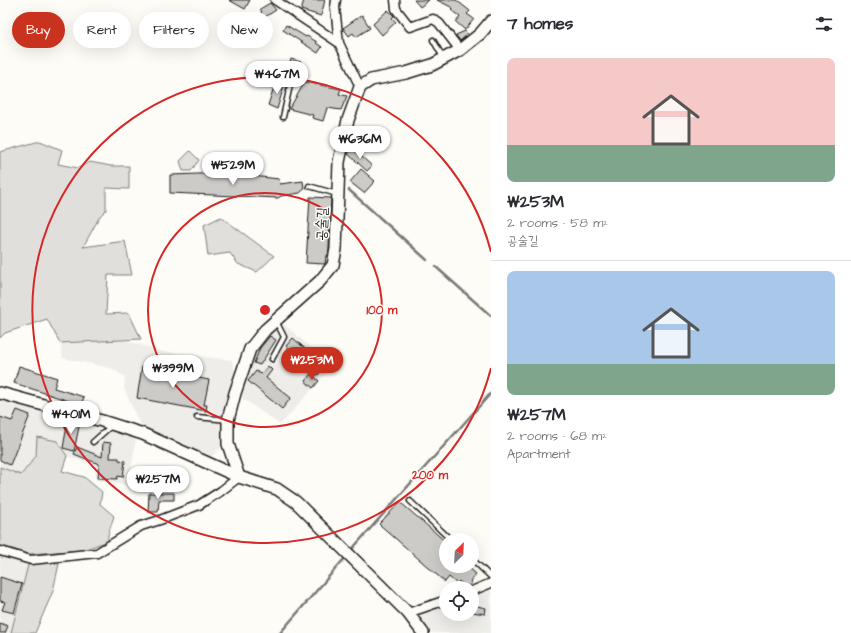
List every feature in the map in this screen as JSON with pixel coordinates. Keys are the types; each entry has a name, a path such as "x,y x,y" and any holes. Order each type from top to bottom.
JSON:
{"street":[{"path":"275,0 339,44"},
{"path":"336,0 335,7 339,44 360,87 371,80 406,73 432,65 444,59 460,50 480,34 491,21"},
{"path":"395,0 396,9 410,27 433,19 439,23 460,50"},
{"name":"공술길","path":"239,477 228,444 228,420 235,393 250,349 265,330 320,281 333,264 336,249 339,162 348,120 360,87"},
{"path":"0,393 143,434 239,477 276,489 296,502 408,613 423,633"},
{"path":"0,551 31,560 97,553 141,526 199,505 239,477"},
{"path":"479,588 491,584"},
{"path":"408,613 439,602"}],"lane":[{"path":"432,40 444,59"},
{"path":"270,75 291,81 283,117"},
{"path":"309,186 338,194"},
{"path":"272,359 284,337 276,320"},
{"path":"197,417 228,420"},
{"path":"93,442 112,425"},
{"path":"410,501 444,533"},
{"path":"479,566 491,577"}],"shaded area":[{"path":"40,141 62,150 58,164 78,168 90,162 111,166 129,166 129,189 106,188 106,210 100,216 83,247 125,241 132,275 108,275 106,314 129,313 141,339 60,343 47,319 5,333 0,338 0,152"},
{"path":"190,151 199,160 191,171 183,171 180,161"},
{"path":"221,217 274,256 257,272 238,264 230,253 208,256 204,225"},
{"path":"281,322 333,366 280,425 241,397 254,350"},
{"path":"124,340 164,352 232,360 235,373 221,447 210,458 140,425 124,388 125,377 111,368 63,358 60,343"},
{"path":"0,393 39,410 66,416 136,438 129,485 96,480 95,466 67,456 57,441 38,437 36,456 21,476 0,467"},
{"path":"37,437 57,441 67,456 62,471 84,477 102,492 100,504 114,516 108,535 108,541 83,550 29,554 0,545 0,467 21,475 36,456"},
{"path":"0,555 29,561 11,633 0,633"},
{"path":"29,561 59,564 53,591 35,633 11,633"},
{"path":"491,586 491,633 433,633 417,616 439,607 439,621 479,621 479,591"}],"building":[{"path":"229,0 250,0 245,9"},
{"path":"304,0 325,0 321,16 301,10"},
{"path":"414,0 429,0 420,7"},
{"path":"437,0 456,0 470,11 467,14 474,19 465,30 456,22 460,17 451,10 453,8"},
{"path":"270,3 276,10 273,12 262,12 260,9"},
{"path":"388,10 394,16 392,18 396,22 382,35 373,24"},
{"path":"362,15 370,28 356,37 353,33 349,36 343,28"},
{"path":"286,25 317,42 316,43 322,47 318,53 283,30"},
{"path":"465,31 468,34 460,41 456,35"},
{"path":"291,59 301,62 296,79 287,76"},
{"path":"276,81 285,83 277,109 268,105"},
{"path":"305,82 341,89 339,94 347,96 341,110 327,108 323,121 312,118 313,115 289,109"},
{"path":"352,148 372,166 367,171 348,154"},
{"path":"361,169 375,181 364,193 350,182"},
{"path":"226,173 279,179 280,184 303,181 304,189 300,193 281,196 278,198 170,193 170,175"},
{"path":"310,197 331,198 329,248 325,264 306,263"},
{"path":"270,336 276,340 260,365 254,363 260,348"},
{"path":"293,338 325,366 318,375 286,346"},
{"path":"19,366 57,378 54,388 84,397 81,405 14,383"},
{"path":"268,366 272,370 266,378 291,398 282,409 248,381 256,371 261,374"},
{"path":"142,367 209,380 204,405 207,405 206,411 137,398"},
{"path":"311,374 319,381 313,388 305,381"},
{"path":"17,410 30,415 10,465 0,460 0,417 12,421"},
{"path":"68,420 80,422 74,451 63,448"},
{"path":"103,442 111,443 110,458 119,458 119,460 125,461 123,477 118,476 117,479 98,478 99,464 74,454 77,447 102,457"},
{"path":"149,493 174,493 174,500 159,500 158,512 148,512"},
{"path":"400,502 439,536 439,573 476,574 470,581 454,581 449,577 444,581 379,524"},
{"path":"0,577 22,584 14,613 2,610 5,602 0,601"},
{"path":"479,606 486,608 485,614 479,613"},
{"path":"0,623 8,626 5,633 0,633"}],"waterway":[{"path":"349,190 427,260"},
{"path":"436,267 491,316"},
{"path":"353,548 491,393"},
{"path":"280,633 344,559"}]}
